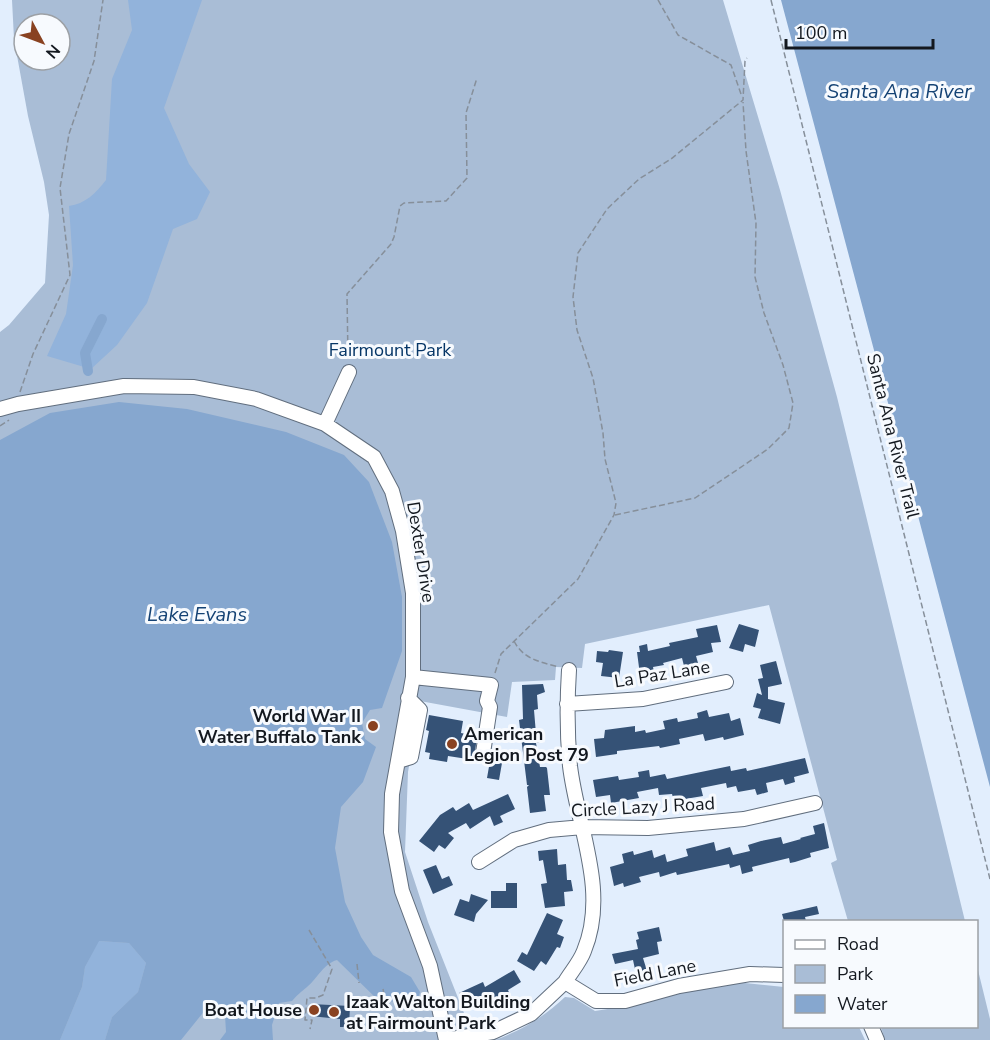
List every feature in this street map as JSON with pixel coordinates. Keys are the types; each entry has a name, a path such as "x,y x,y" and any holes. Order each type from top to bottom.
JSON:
{"street":[{"path":"325,424 349,372"},
{"name":"Dexter Drive","path":"4,415 18,404 124,386 194,387 256,399 325,424 375,457 392,491 403,531 413,593 413,677 392,794 393,844 402,891 430,966 446,1040"},
{"path":"446,1040 493,1032 531,1014 565,982 584,951 594,911 591,873 570,767 567,704 569,670"},
{"path":"413,677 491,685 487,701 490,707 483,753"},
{"name":"La Paz Lane","path":"567,704 644,699 726,682"},
{"name":"Circle Lazy J Road","path":"479,862 514,840 549,830 583,827 648,828 744,819 815,803"},
{"name":"Field Lane","path":"565,982 596,1001 626,1000 679,986 750,974 783,975"}],"path":[{"path":"18,404 33,354 70,275 60,188 69,134 94,61 103,0"},
{"path":"658,0 678,35 731,65 743,100"},
{"name":"Santa Ana River Trail","path":"771,0 990,879"},
{"path":"614,515 695,498 768,449 789,428 793,403 755,277 756,223 746,151 743,100 747,58"},
{"path":"349,372 347,294 394,237 400,206 404,203 446,201 466,178 466,113 477,78"},
{"path":"491,685 501,654 578,579 614,515 616,503 605,459 603,433 593,378 578,330 573,297 578,253 607,209 639,179 672,159 743,100"},
{"path":"0,426 4,415"},
{"path":"513,640 519,651 535,661 569,670"},
{"path":"309,930 332,969 323,995 307,999 305,1020 312,1020 310,1029"},
{"path":"357,964 359,983"},
{"path":"384,989 385,999"}],"green space":[{"name":"Fairmount Park","path":"12,0 723,0 780,190 837,397 965,920 848,920 831,863 837,860 769,605 585,644 582,668 556,667 555,680 512,682 507,717 420,701 408,772 405,852 428,922 464,1013 470,1020 470,1040 0,1040 0,332 9,325 45,283 49,215 20,72 72,72 72,12 13,12"},
{"path":"978,970 990,1019 990,1040 885,1040 881,1028 978,1028"},
{"path":"726,981 783,987 783,1028 859,1028 865,1040 495,1040 532,1022 565,997 574,998 595,1011 639,1004"}],"shaded area":[{"path":"128,0 202,0 164,108 189,164 210,192 197,219 173,229 147,303 117,345 91,369 47,356 66,314 73,265 69,206 90,197 106,180 112,79 132,30"},
{"path":"98,941 129,943 146,963 138,992 112,1017 105,1040 60,1040 82,987 85,967"}],"water":[{"name":"Santa Ana River","path":"781,0 990,0 990,787"},
{"name":"Lake Evans","path":"119,402 187,409 286,432 344,455 369,482 392,542 402,597 402,651 382,708 370,710 362,723 365,739 376,747 363,782 341,807 335,848 345,902 361,937 373,955 411,977 420,992 417,1002 379,1001 337,960 324,968 292,1001 279,1003 272,1025 273,1040 220,1040 226,1032 225,1015 219,1006 210,1004 181,1040 105,1040 112,1017 138,992 146,963 129,943 99,941 85,967 82,987 60,1040 0,1040 0,440 50,413"}],"building":[{"path":"739,624 759,630 755,647 745,644 743,652 729,648"},
{"path":"717,625 721,642 711,643 713,652 696,656 698,663 684,666 682,658 653,667 654,672 640,675 637,652 640,652 639,646 647,644 648,651 670,646 669,643 698,637 696,629"},
{"path":"609,650 623,652 619,678 601,676 603,663 596,662 597,651 608,652"},
{"path":"776,661 782,684 768,687 768,699 785,703 780,724 758,718 761,709 753,707 757,693 762,695 758,679 763,678 760,665"},
{"path":"543,684 545,692 537,695 538,709 534,710 536,734 543,733 544,742 536,743 540,767 547,768 550,795 544,795 546,811 530,813 527,787 529,785 527,785 519,720 523,719 522,685"},
{"path":"707,710 709,717 729,713 731,721 740,718 744,735 724,740 723,737 705,741 703,734 679,739 680,744 617,751 617,754 596,757 594,739 604,738 605,730 635,726 635,732 645,730 646,733 665,729 663,721 677,718 678,722 698,718 697,713"},
{"name":"American Legion Post 79","path":"429,715 463,721 461,733 477,736 474,760 448,756 447,762 429,759 430,753 425,752"},
{"path":"805,758 809,773 794,777 795,782 785,785 783,779 766,783 768,792 757,795 755,789 738,792 736,786 727,788 726,783 701,788 703,796 674,801 672,794 659,795 658,788 637,792 639,798 611,803 610,795 596,797 593,780 618,776 619,780 639,777 638,772 649,770 650,777 665,774 667,779 730,766 731,771 746,768 747,771"},
{"path":"490,761 502,763 499,780 487,778"},
{"path":"508,794 515,809 500,816 503,822 494,826 490,816 470,829 466,823 448,833 454,838 445,849 439,845 434,852 419,841 440,815 453,807 456,811 469,803 473,810"},
{"path":"824,823 829,848 810,853 811,857 795,862 790,863 789,858 752,867 753,871 742,874 740,865 730,868 729,864 677,875 676,872 660,877 659,872 639,877 641,882 624,887 623,883 614,886 610,867 624,863 622,854 633,851 634,855 652,850 654,858 665,854 667,862 688,856 686,849 714,842 716,851 730,847 733,855 750,851 748,845 761,841 781,837 783,844 801,839 815,834 813,826"},
{"path":"557,849 558,865 566,864 567,880 571,880 573,891 564,892 565,906 545,908 541,884 547,883 543,860 539,861 538,851"},
{"path":"436,865 442,879 449,876 453,885 433,894 423,870"},
{"path":"506,883 517,883 517,908 491,908 491,891 506,891"},
{"path":"471,894 488,900 476,914 474,922 454,915 460,899 469,902"},
{"path":"817,906 819,914 805,917 806,920 784,920 782,914"},
{"path":"547,913 563,920 557,934 564,937 560,948 557,947 546,965 541,961 534,971 517,961 522,952 527,955"},
{"path":"659,927 662,941 657,942 659,954 643,958 647,971 636,974 633,960 615,964 612,954 638,949 637,932"},
{"path":"514,970 521,982 508,990 511,997 484,1010 478,1001 465,1007 459,993 483,982 485,987"},
{"name":"Izaak Walton Building at Fairmount Park","path":"311,1004 350,1006 349,1027 340,1027 340,1019 310,1016"}],"waterway":[{"path":"88,371 85,353 102,319"}],"place":[{"name":"World War II Water Buffalo Tank","path":"373,726"},
{"name":"American Legion Post 79","path":"452,744"},
{"name":"Boat House","path":"314,1010"},
{"name":"Izaak Walton Building at Fairmount Park","path":"334,1012"}]}
